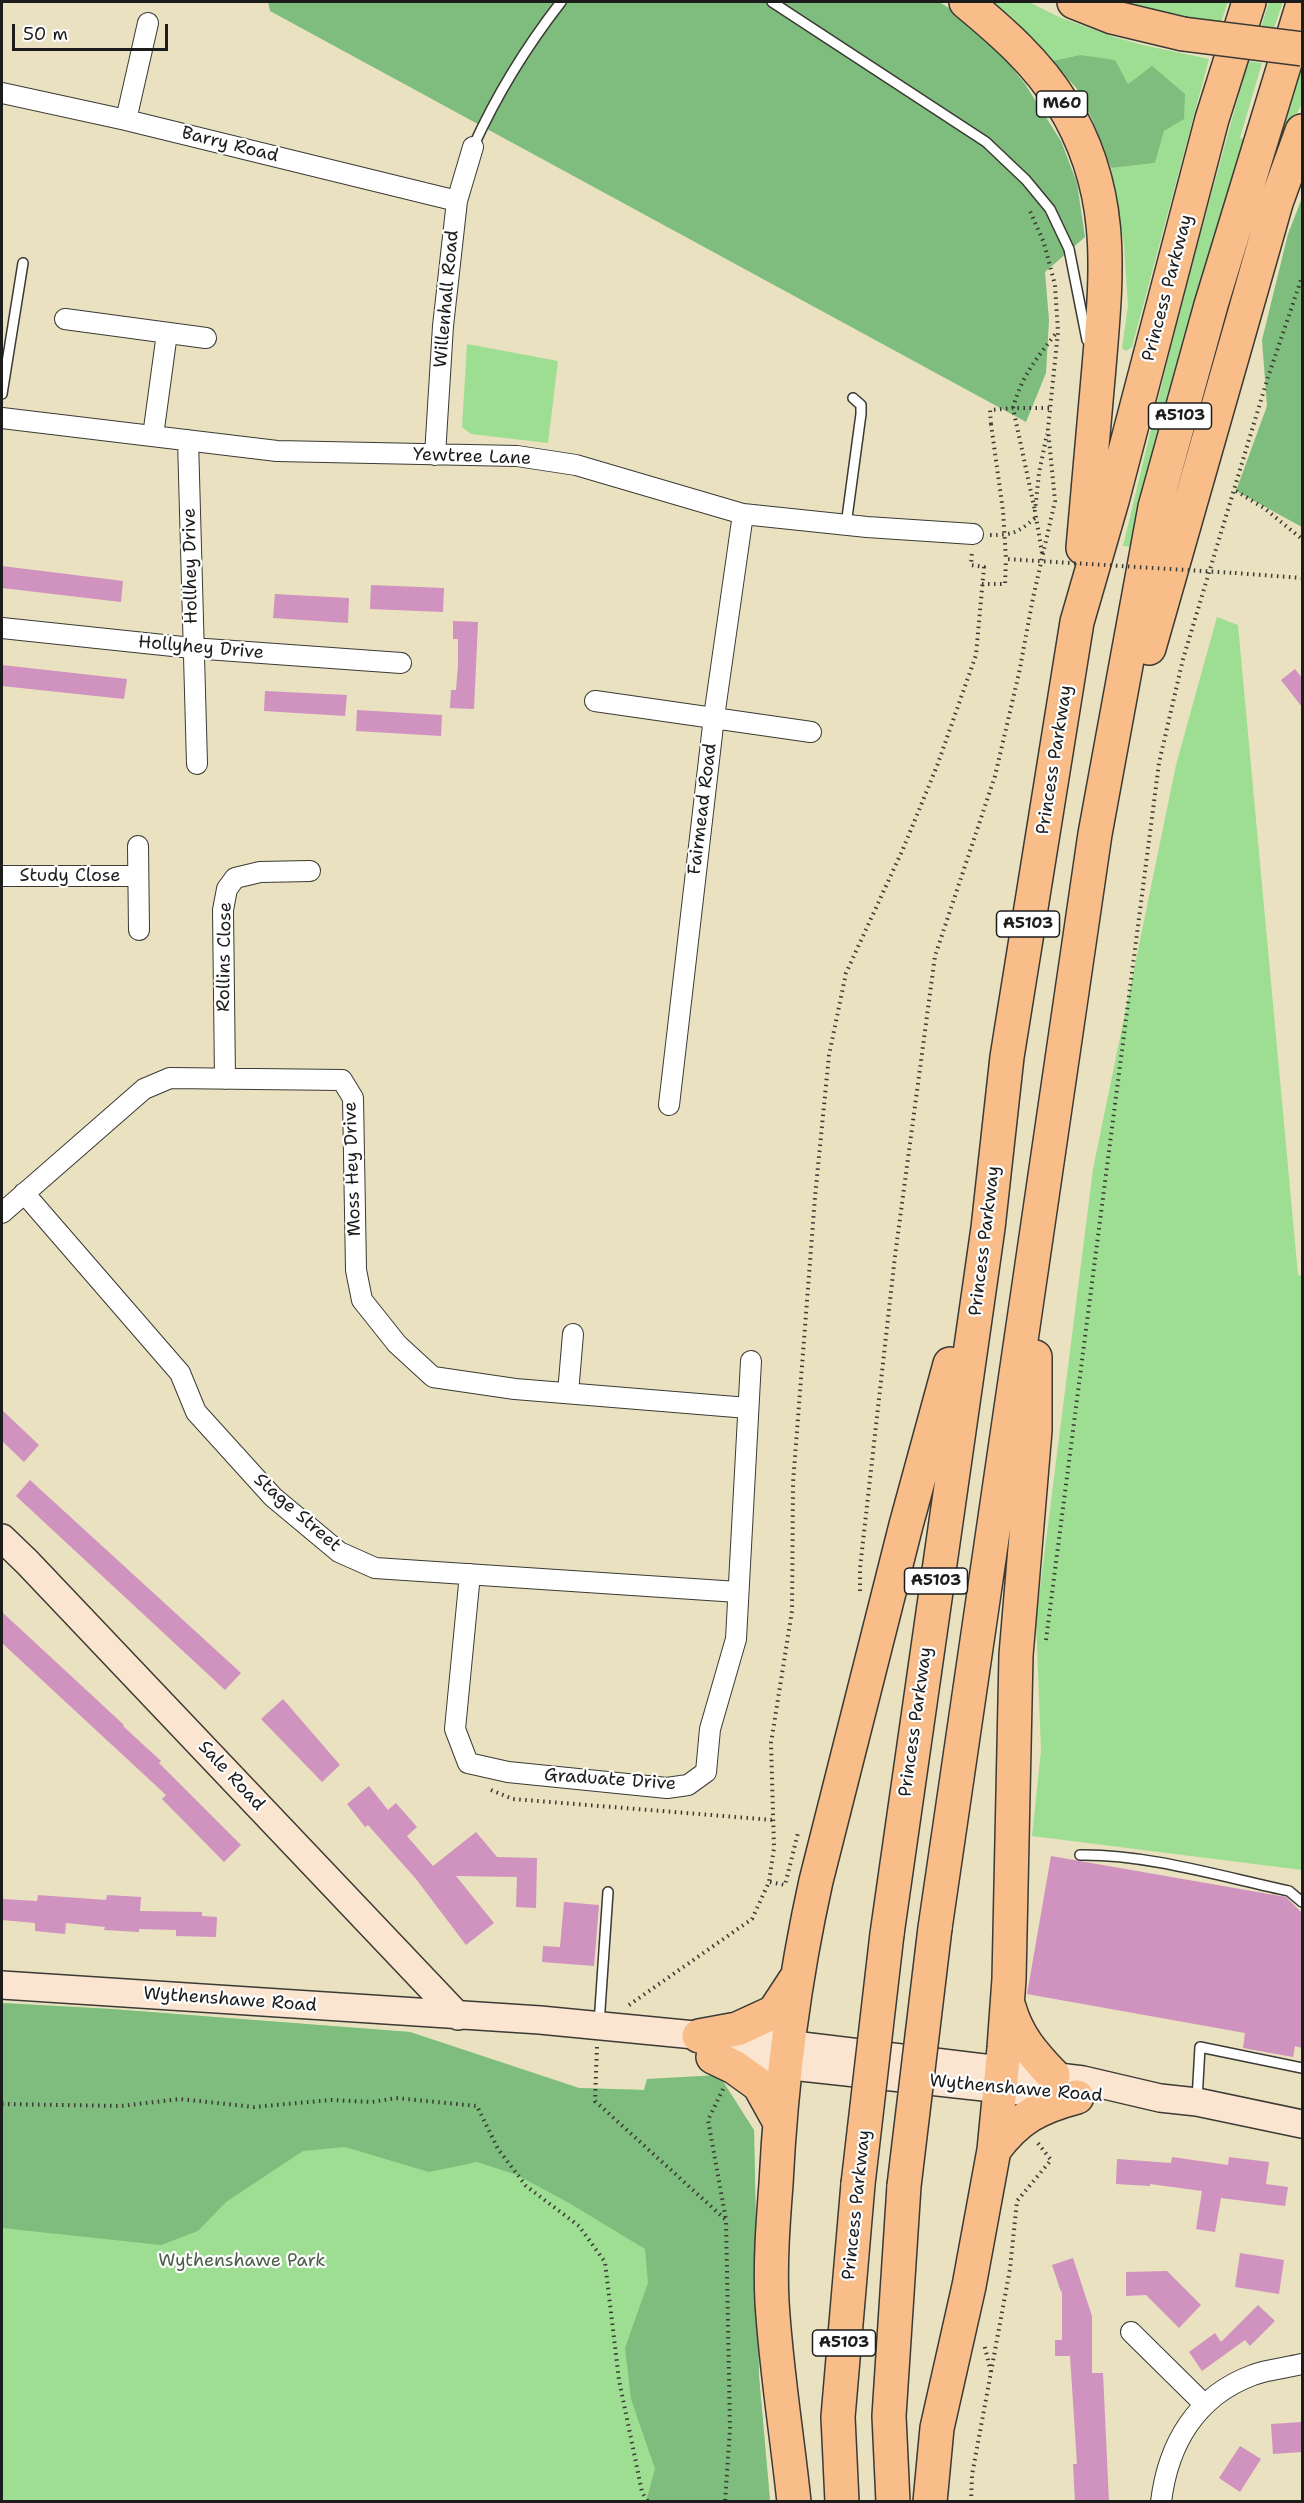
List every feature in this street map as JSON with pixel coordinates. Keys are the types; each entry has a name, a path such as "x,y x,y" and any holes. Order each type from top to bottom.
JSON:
{"highway":[{"name":"M60","path":"966,2 1026,57 1062,103 1076,128 1096,182 1106,237 1106,291 1096,414"},
{"path":"1074,2 1112,17 1183,34 1302,49"},
{"name":"Princess Parkway","path":"842,2502 838,2417 858,2184 887,1934 988,1228 1007,1057 1077,622 1115,489 1212,118 1249,2"},
{"name":"A5103","path":"892,2502 889,2416 904,2186 935,1928 1095,834 1155,507 1211,305 1302,7"},
{"path":"1095,834 1276,203 1302,131"},
{"path":"1077,622 1096,414"},
{"path":"794,2502 772,2301 772,2250 779,2121 798,1974 816,1881 906,1525 988,1228"},
{"path":"930,2502 938,2428 969,2286 994,2150 1007,2002 1016,1655 1035,1430 1034,1247"},
{"path":"779,2121 759,2085 715,2054 737,2029 774,2012 798,1974"},
{"path":"1007,2002 1013,2023 1026,2046 1053,2075"},
{"path":"994,2150 1006,2133 1020,2121 1048,2105 1077,2097"}],"main road":[{"name":"Sale Road","path":"2,1538 458,2016"},
{"name":"Wythenshawe Road","path":"2,1985 458,2016 715,2054 787,2055 1000,2079 1077,2097 1160,2098"},
{"name":"Wythenshawe Road","path":"1000,2079 1053,2075 1160,2098"},
{"path":"1160,2098 1197,2102 1302,2124"}],"street":[{"path":"126,120 148,23"},
{"name":"Barry Road","path":"2,93 126,120 457,201"},
{"name":"Willenhall Road","path":"435,455 443,326 457,201 473,147"},
{"path":"65,319 206,338"},
{"path":"153,436 167,333"},
{"name":"Yewtree Lane","path":"2,418 277,451 517,456 576,465 700,504 743,514 846,525 973,534"},
{"name":"Hollhey Drive","path":"188,440 197,764"},
{"name":"Fairmead Road","path":"669,1105 714,717 743,514"},
{"name":"Hollyhey Drive","path":"2,627 192,648 401,663"},
{"path":"595,701 811,732"},
{"name":"Study Close","path":"138,846 139,930"},
{"name":"Rollins Close","path":"225,1079 223,910 227,890 235,878 260,872 310,872"},
{"name":"Study Close","path":"2,876 138,876"},
{"name":"Moss Hey Drive","path":"2,1211 144,1089 170,1078 342,1080 353,1098 356,1270 362,1300 398,1344 433,1377 515,1389 748,1408"},
{"name":"Stage Street","path":"24,1193 180,1372 196,1412 273,1497 339,1552 375,1568 738,1592"},
{"path":"568,1393 573,1334"},
{"name":"Graduate Drive","path":"466,1758 468,1763 508,1772 667,1788 688,1785 706,1772 710,1729 736,1639 751,1361"},
{"path":"466,1758 455,1729 470,1574"},
{"path":"1131,2332 1204,2404"},
{"path":"1161,2502 1164,2474 1178,2440 1204,2404 1229,2387 1254,2375 1302,2364"}],"lane":[{"path":"473,147 489,111 531,41 561,2"},
{"path":"772,2 986,142 1026,180 1050,209 1069,249 1089,352"},
{"path":"2,394 23,263"},
{"path":"1090,363 1096,414"},
{"path":"846,525 861,414 861,405 853,398"},
{"path":"1080,1855 1101,1854 1165,1864 1289,1891 1302,1902"},
{"path":"598,2035 608,1892"},
{"path":"1197,2102 1200,2047 1302,2068"}],"path":[{"path":"860,1600 860,1568 895,1256 935,956 994,776 1019,673 1055,501 1048,429 1058,332 1055,285 1051,264 1029,208 1022,200"},
{"path":"1045,1650 1159,763 1183,659 1236,491 1267,381 1302,277"},
{"path":"1035,512 1013,408 1028,369 1058,332"},
{"path":"982,584 1005,584 1003,511 990,410 1049,408"},
{"path":"1043,557 1035,512 1039,473 1048,429"},
{"path":"1236,491 1264,508 1302,539"},
{"path":"726,2220 595,2101 598,2035 752,1919 769,1882 774,1848 771,1743 792,1611 793,1483 815,1197 829,1055 846,973 933,777 976,655 984,567 971,565 973,534 1010,535 1022,530 1035,518"},
{"path":"1006,559 1302,578"},
{"path":"466,1758 474,1783 513,1799 773,1820"},
{"path":"715,2054 708,2120 726,2220 730,2429 725,2502"},
{"path":"2,2104 122,2106 180,2099 254,2107 331,2100 372,2102 396,2098 477,2106 498,2149 526,2186 579,2226 605,2262 619,2380 642,2492 648,2502"},
{"path":"971,2502 972,2475 1010,2269 1017,2201 1051,2160 1034,2137"},
{"path":"983,2340 991,2372"}],"green space":[{"path":"268,2 939,2 978,25 1025,84 1061,141 1077,183 1085,237 1045,272 1049,320 1046,373 1026,422 270,11"},
{"path":"993,2 1029,2 1059,17 1111,36 1209,59 1132,347 1126,351 1122,348 1128,306 1124,245 1111,168 1155,163 1164,131 1128,84 1080,55 1052,61 1013,18"},
{"path":"1122,2 1228,2 1220,25"},
{"path":"1269,2 1283,2 1274,28 1261,27"},
{"path":"1080,55 1115,60 1128,84 1152,66 1185,94 1184,119 1164,131 1155,163 1111,168 1093,121 1077,89 1052,61"},
{"path":"1248,61 1262,63 1240,138 1248,140 1134,547 1123,546 1180,308"},
{"path":"1298,65 1302,65 1302,104 1293,120 1225,333 1222,332"},
{"path":"1302,198 1302,527 1236,491 1267,406 1262,340 1288,234"},
{"path":"467,344 558,361 548,443 471,434 462,427"},
{"path":"1217,617 1238,625 1298,1275 1302,1276 1302,1870 1032,1836 1041,1751 1036,1620 1093,1169 1176,765"},
{"name":"Wythenshawe Park","path":"2,2003 410,2032 579,2088 644,2090 647,2079 754,2130 759,2376 770,2501 2,2502"},
{"path":"2,2003 410,2032 579,2088 644,2090 647,2079 719,2075 754,2130 759,2376 770,2501 646,2501 655,2469 631,2399 625,2348 648,2283 645,2249 517,2175 477,2162 429,2172 345,2147 303,2151 226,2202 198,2231 161,2245 2,2228"}],"building":[{"path":"2,566 123,581 121,602 2,588"},
{"path":"371,585 444,588 443,612 370,609"},
{"path":"275,594 349,598 348,623 273,618"},
{"path":"453,621 478,622 474,709 450,708 451,690 456,690 458,665 458,639 453,639"},
{"path":"2,665 127,679 124,699 2,686"},
{"path":"1295,669 1302,678 1302,707 1281,680"},
{"path":"265,691 347,695 345,716 264,711"},
{"path":"357,710 442,715 441,736 356,731"},
{"path":"2,1410 39,1445 24,1462 2,1441"},
{"path":"30,1480 241,1673 225,1690 16,1496"},
{"path":"2,1612 161,1761 159,1763 241,1845 224,1862 162,1799 166,1795 2,1643"},
{"path":"283,1699 340,1765 322,1782 261,1719"},
{"path":"369,1786 388,1810 396,1803 417,1827 407,1836 433,1866 476,1832 497,1857 537,1858 536,1908 516,1907 517,1877 456,1876 494,1923 466,1945 416,1879 368,1825 365,1827 347,1804"},
{"path":"1051,1856 1286,1897 1302,1913 1302,2048 1295,2046 1293,2057 1243,2048 1245,2033 1027,1994"},
{"path":"38,1895 106,1900 107,1895 141,1897 140,1911 202,1912 202,1916 217,1917 216,1937 176,1936 176,1930 139,1929 139,1932 104,1930 105,1927 66,1923 65,1934 35,1931 35,1923 2,1920 2,1899 37,1901"},
{"path":"564,1902 599,1905 594,1966 542,1962 543,1946 560,1947"},
{"path":"1172,2157 1228,2165 1229,2157 1269,2162 1266,2184 1288,2187 1285,2206 1221,2198 1215,2232 1196,2229 1202,2191 1150,2184 1150,2186 1116,2184 1117,2159 1171,2163"},
{"path":"1240,2253 1284,2260 1279,2294 1235,2287"},
{"path":"1073,2258 1092,2316 1092,2373 1103,2373 1109,2502 1075,2502 1073,2464 1077,2464 1070,2356 1055,2356 1055,2340 1062,2340 1062,2291 1052,2265"},
{"path":"1167,2271 1201,2305 1179,2328 1146,2295 1126,2296 1126,2272"},
{"path":"1258,2305 1275,2321 1250,2346 1245,2340 1202,2371 1189,2352 1215,2333 1221,2342"},
{"path":"1302,2422 1302,2452 1273,2454 1271,2424"},
{"path":"1240,2446 1261,2459 1240,2492 1219,2478"}]}
